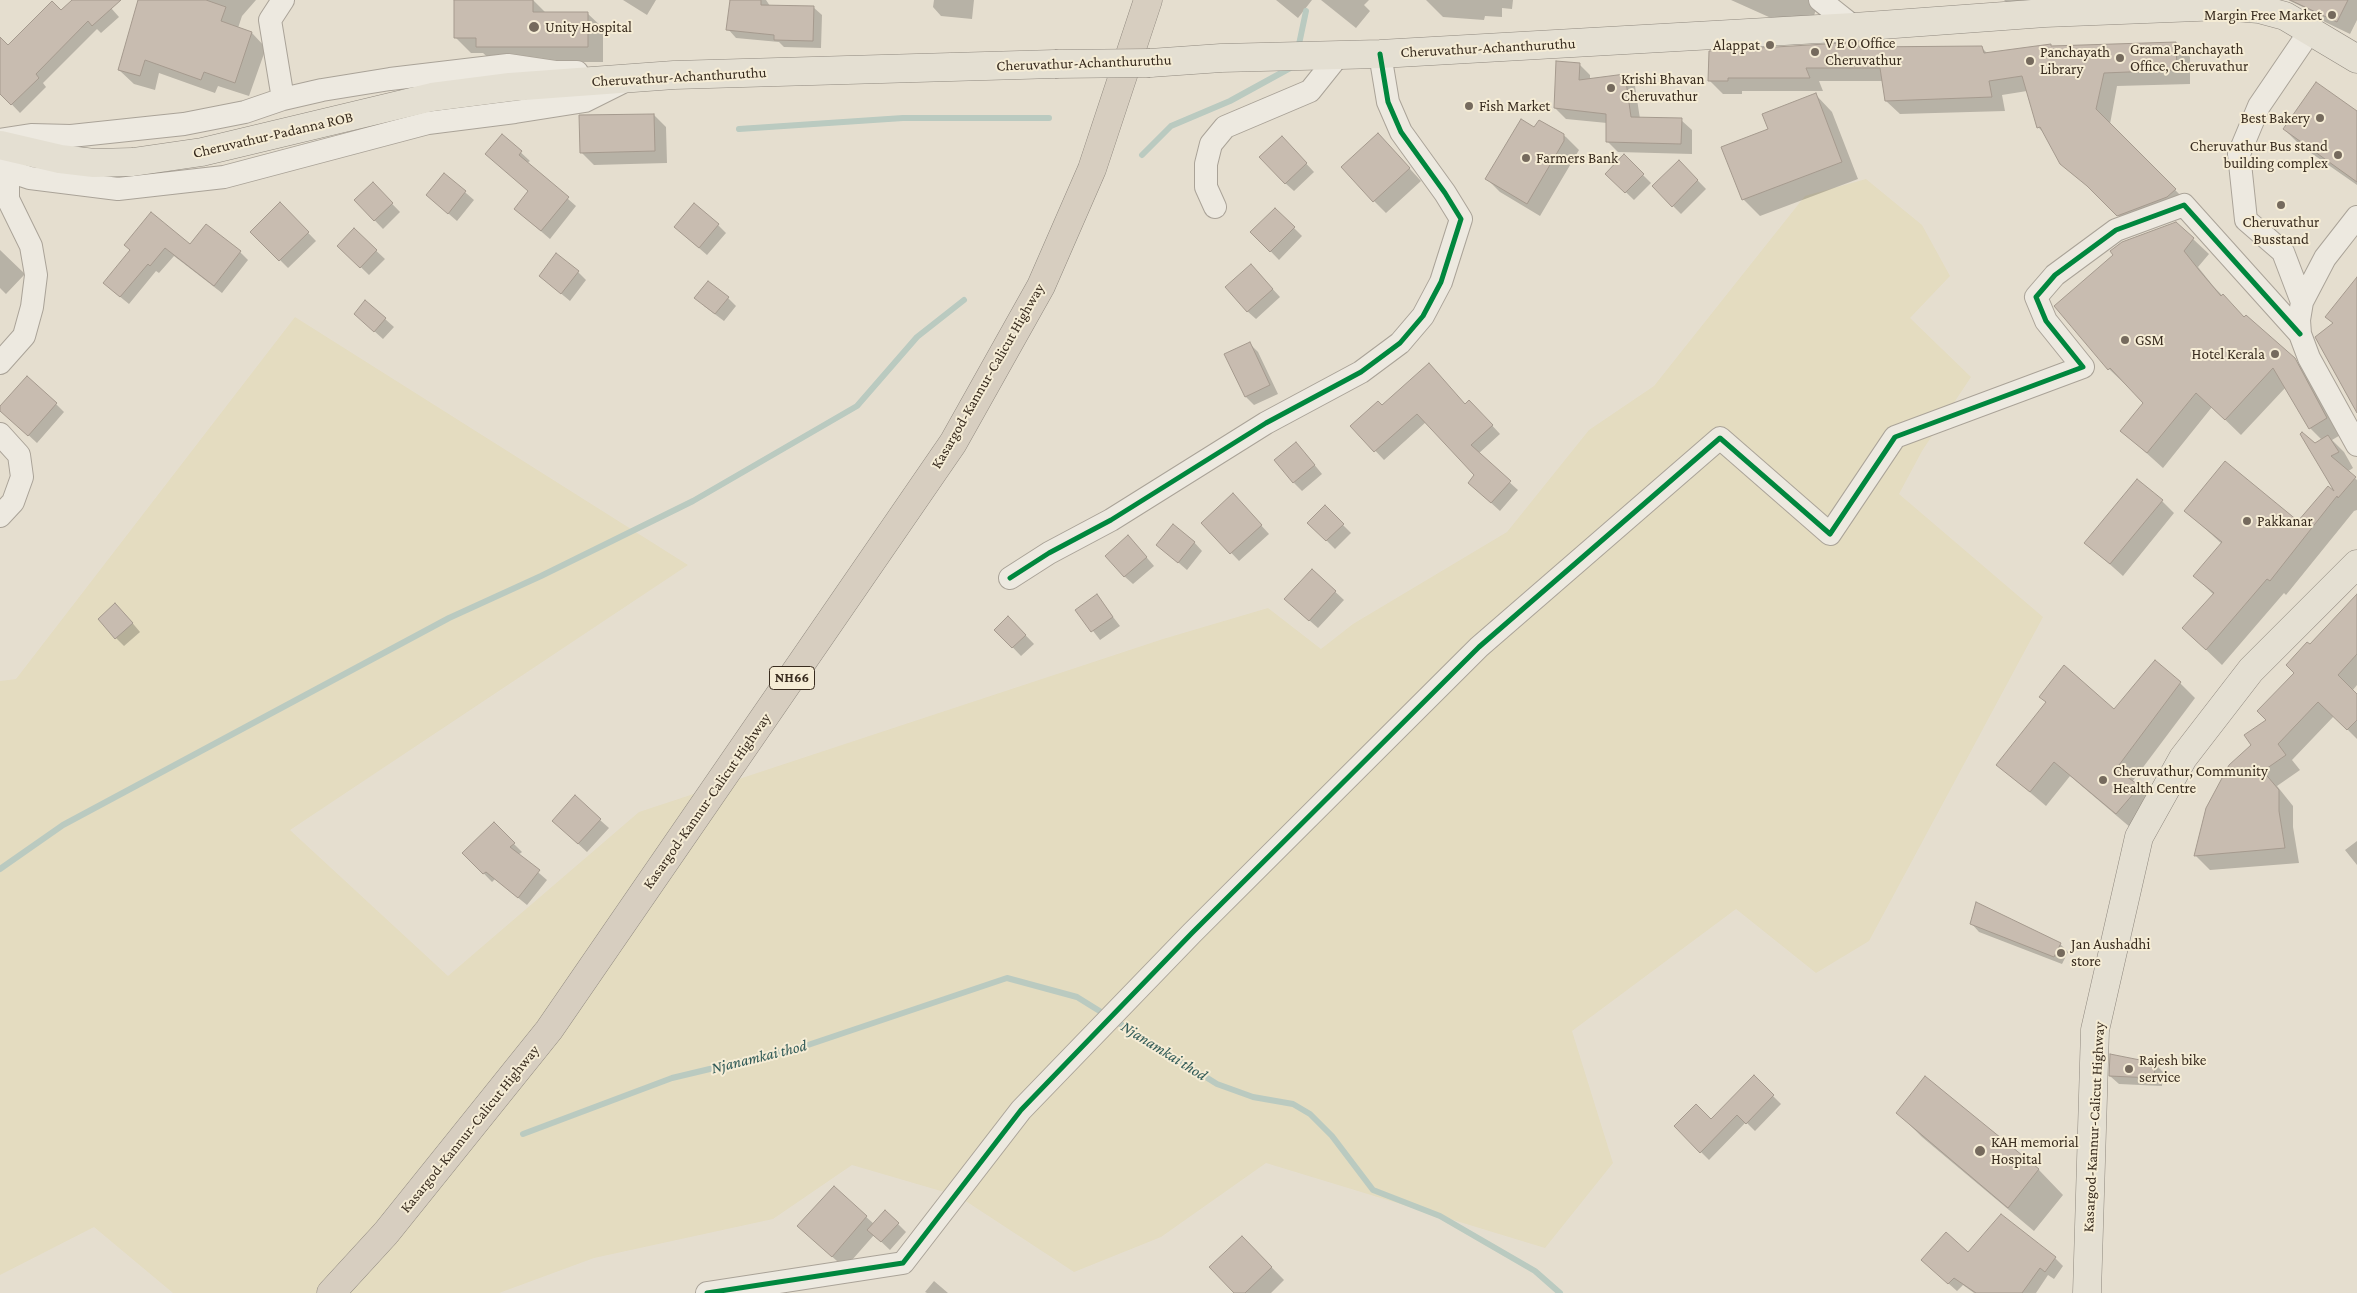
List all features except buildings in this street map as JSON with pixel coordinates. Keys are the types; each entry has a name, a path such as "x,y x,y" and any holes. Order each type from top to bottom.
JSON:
{"highway":[{"name":"Kasargod-Kannur-Calicut Highway","path":"331,1293 386,1233 549,1030 953,443 1041,286 1092,170 1148,0"}],"main road":[{"name":"Cheruvathur-Achanthuruthu","path":"546,86 674,75 1380,54 1854,27 2221,3 2259,9 2285,16 2357,59"},
{"name":"Cheruvathur-Padanna ROB","path":"3,161 60,159 94,163 133,162 211,150 432,97 510,87 546,86"},
{"name":"Kasargod-Kannur-Calicut Highway","path":"2087,1293 2095,1030 2139,837 2183,758 2251,670 2357,564"}],"street":[{"path":"283,0 270,20 283,99"},
{"path":"1820,0 1854,27"},
{"path":"2302,302 2283,252 2246,220 2239,154 2258,106 2310,31"},
{"path":"1010,578 1049,553 1111,520 1266,423 1361,372 1400,343 1422,316 1441,282 1460,219 1440,185 1400,132 1388,102 1380,54"},
{"path":"1215,207 1206,187 1206,164 1211,144 1225,127 1310,91 1334,56"},
{"path":"0,140 31,135 71,136 184,124 245,112 283,99 390,79 508,65 555,72 601,72 630,78"},
{"path":"3,161 30,178 118,189 224,177 428,123 585,101 630,78"},
{"path":"0,363 24,336 32,307 36,275 31,246 8,200 3,161"},
{"path":"707,1293 903,1263 1021,1110 1192,933 1478,647 1720,438 1830,534 1895,437 2083,367 2046,321 2036,297 2055,274 2116,230 2184,206 2300,334"},
{"path":"2357,217 2325,258 2302,302 2299,320 2300,334 2309,358 2357,445"},
{"path":"0,434 19,455 22,477 12,502 0,516"}],"shaded area":[{"path":"1866,179 1922,225 1950,276 1910,318 1971,377 1922,451 1899,494 2043,617 1869,941 1816,973 1736,909 1572,1031 1613,1163 1545,1248 1266,1163 1161,1237 1074,1272 958,1196 852,1165 773,1219 594,1258 499,1293 173,1293 94,1227 0,1275 0,681 16,679 295,317 688,565 290,830 448,976 639,812 1163,639 1268,608 1321,649 1353,624 1507,532 1589,430 1654,386 1805,196"}],"waterway":[{"path":"1298,49 1306,11"},
{"path":"1142,155 1171,126 1230,101 1292,67"},
{"path":"739,129 903,118 1049,118"},
{"path":"0,869 63,825 449,618 541,576 693,501 857,406 917,337 964,300"},
{"name":"Njanamkai thod","path":"523,1134 672,1078 802,1047 1007,978 1077,997 1217,1084 1253,1097 1293,1104 1310,1114 1332,1136 1373,1190 1440,1216 1535,1271 1560,1293"}],"cycle path":[{"path":"1010,578 1049,553 1111,520 1266,423 1361,372 1400,343 1423,316 1441,282 1461,219 1445,193 1401,132 1388,102 1380,54"},
{"path":"707,1293 903,1263 1021,1110 1192,933 1479,647 1720,438 1830,534 1895,437 2083,367 2046,321 2036,297 2055,275 2116,230 2184,205 2300,334"}],"place":[{"name":"Margin Free Market","path":"2332,15"},
{"name":"Unity Hospital","path":"534,27"},
{"name":"Alappat","path":"1770,45"},
{"name":"V E O Office Cheruvathur","path":"1815,52"},
{"name":"Grama Panchayath Office, Cheruvathur","path":"2120,58"},
{"name":"Panchayath Library","path":"2030,61"},
{"name":"Krishi Bhavan Cheruvathur","path":"1611,88"},
{"name":"Fish Market","path":"1469,106"},
{"name":"Best Bakery","path":"2320,118"},
{"name":"Cheruvathur Bus stand building complex","path":"2338,155"},
{"name":"Farmers Bank","path":"1526,158"},
{"name":"Cheruvathur Busstand","path":"2281,205"},
{"name":"GSM","path":"2125,340"},
{"name":"Hotel Kerala","path":"2275,354"},
{"name":"Pakkanar","path":"2247,521"},
{"name":"Cheruvathur, Community Health Centre","path":"2103,780"},
{"name":"Jan Aushadhi store","path":"2061,953"},
{"name":"Rajesh bike service","path":"2129,1069"},
{"name":"KAH memorial Hospital","path":"1980,1151"}]}
